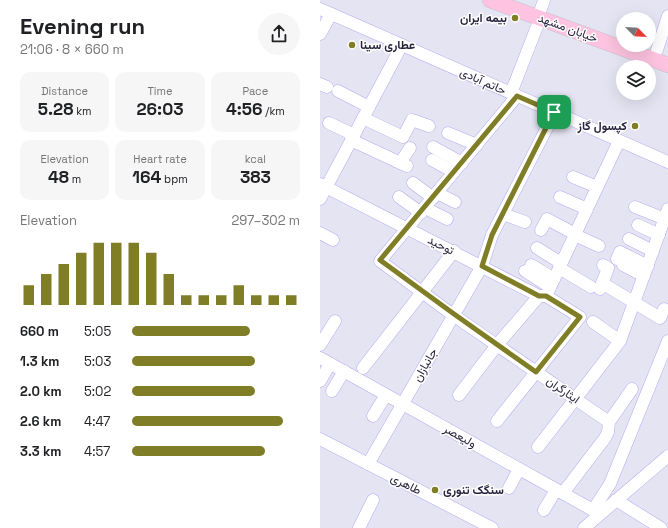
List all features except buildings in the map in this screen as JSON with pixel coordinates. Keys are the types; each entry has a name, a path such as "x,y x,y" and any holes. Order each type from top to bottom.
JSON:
{"main road":[{"name":"خیابان مشهد","path":"490,0 668,65"},
{"name":"خیابان مشهد","path":"517,0 541,11 616,36"}],"street":[{"path":"320,34 324,0"},
{"name":"حاتم آبادی","path":"324,10 668,162"},
{"path":"408,228 477,145 514,94 541,11"},
{"path":"662,52 668,16"},
{"path":"320,199 323,186 352,138 402,45"},
{"path":"328,87 369,107"},
{"name":"جانبازان","path":"368,464 482,266 492,235 554,112"},
{"path":"363,118 403,137 412,120 429,126"},
{"path":"329,124 352,138 403,164 410,148"},
{"path":"448,133 477,145"},
{"path":"460,394 497,345 551,282 619,141"},
{"path":"433,147 458,167"},
{"path":"432,160 458,167"},
{"path":"573,177 597,187"},
{"path":"413,183 435,195 455,202"},
{"name":"توحید","path":"323,186 482,266 551,282"},
{"path":"399,197 423,210 447,220"},
{"path":"560,197 587,209"},
{"path":"538,447 620,341 666,214 635,208"},
{"path":"503,214 525,222"},
{"path":"541,230 547,219 599,246"},
{"path":"638,225 659,235"},
{"name":"ایثارگران","path":"408,228 380,260 422,292 609,422"},
{"path":"320,233 333,240"},
{"path":"629,239 653,251"},
{"path":"497,421 580,317 551,282 537,248"},
{"path":"363,368 454,252"},
{"path":"620,262 620,252 646,271"},
{"path":"598,286 608,268 603,265"},
{"path":"528,268 551,282 598,286 635,302 660,318 664,310"},
{"path":"320,345 335,321"},
{"path":"593,322 620,341"},
{"path":"584,528 596,512 610,484 668,341"},
{"path":"320,381 325,361"},
{"name":"ولیعصر","path":"325,361 596,512"},
{"path":"332,391 344,371"},
{"path":"544,510 605,438 608,432 609,422 632,389"},
{"path":"373,416 386,395"},
{"name":"طاهری","path":"320,439 492,528"},
{"path":"596,512 616,500 667,459"},
{"path":"509,488 519,469"},
{"path":"359,528 373,500"},
{"path":"616,500 656,527"}],"place":[{"name":"بیمه ایران","path":"515,18"},
{"name":"عطاری سینا","path":"352,45"},
{"name":"کپسول گاز","path":"635,126"},
{"name":"سنگک تنوری","path":"435,490"}],"route":[{"path":"517,96 554,112 492,235 482,266 539,296 546,296 580,317 536,372 380,260 517,96"}]}
